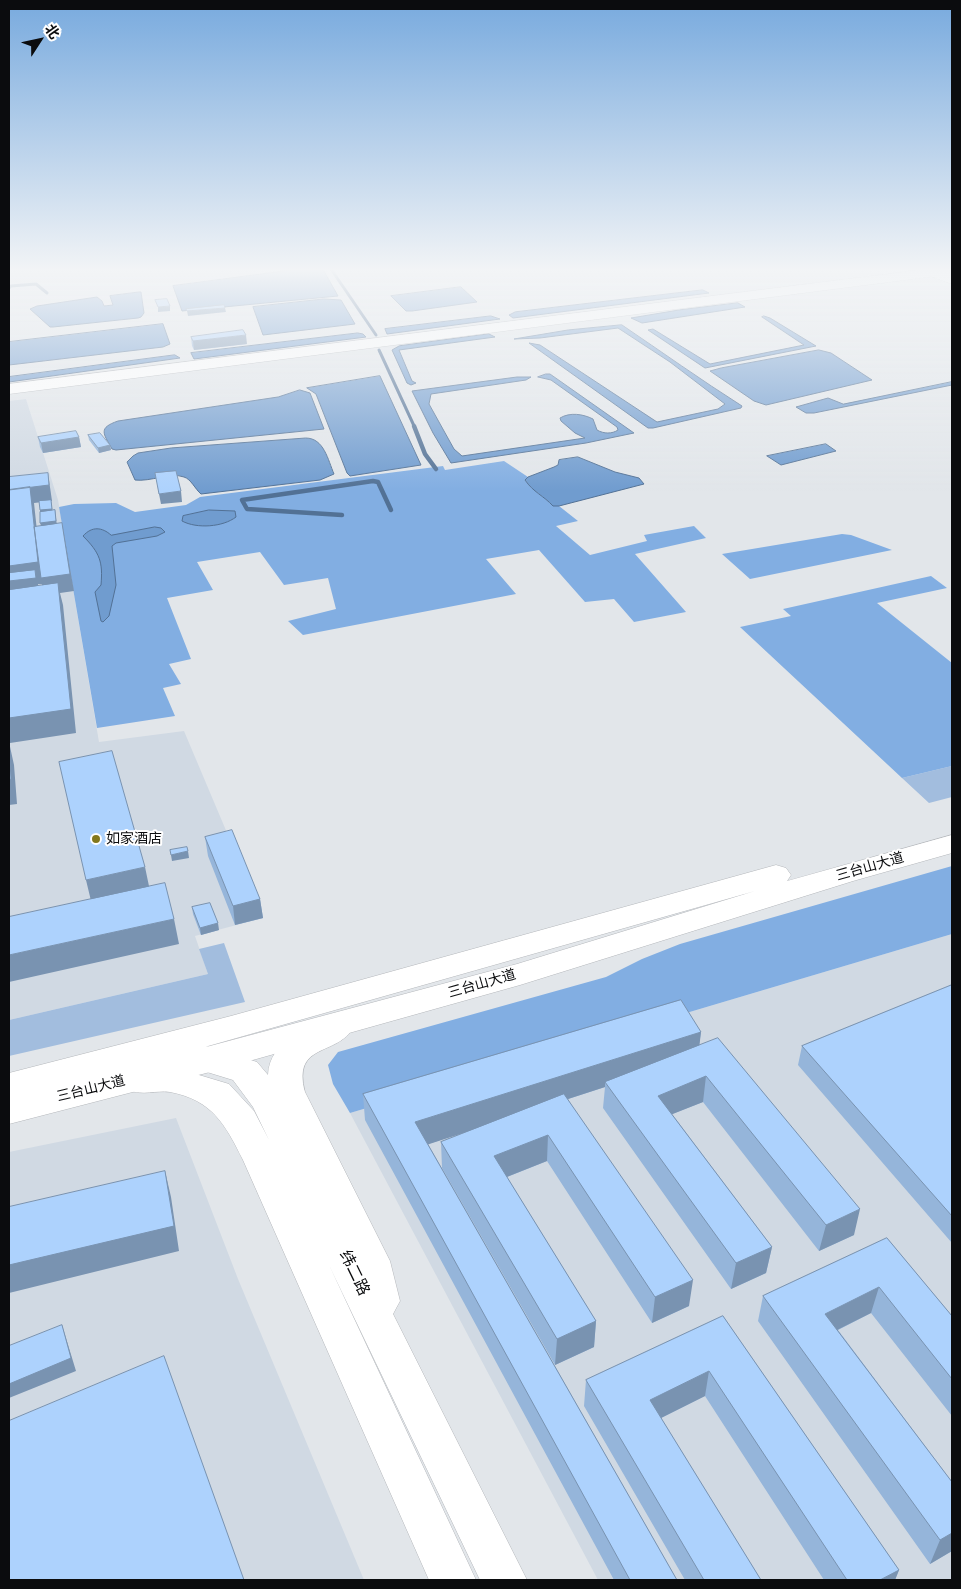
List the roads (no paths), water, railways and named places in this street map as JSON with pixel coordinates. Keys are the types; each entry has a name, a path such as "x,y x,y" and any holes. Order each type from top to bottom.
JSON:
{"main road":[{"path":"9,389 363,343"},
{"name":"三台山大道","path":"9,1110 125,1068 952,827"},
{"name":"三台山大道","path":"210,1059 520,974 843,874 952,844"},
{"path":"349,1021 319,1036 291,1056 285,1067 284,1078 288,1092 371,1261 392,1351"},
{"name":"纬二路","path":"125,1068 171,1053 194,1055 245,1071 267,1099 504,1580"},
{"path":"125,1068 188,1084 217,1094 241,1121 261,1159 453,1580"},
{"name":"三台山大道","path":"9,1086 125,1068"}],"waterway":[{"path":"379,350 415,428"},
{"path":"414,426 425,454 436,469"},
{"path":"342,515 247,509 242,500 373,481 378,482 391,510"}],"place":[{"name":"如家酒店","path":"96,839"}]}
